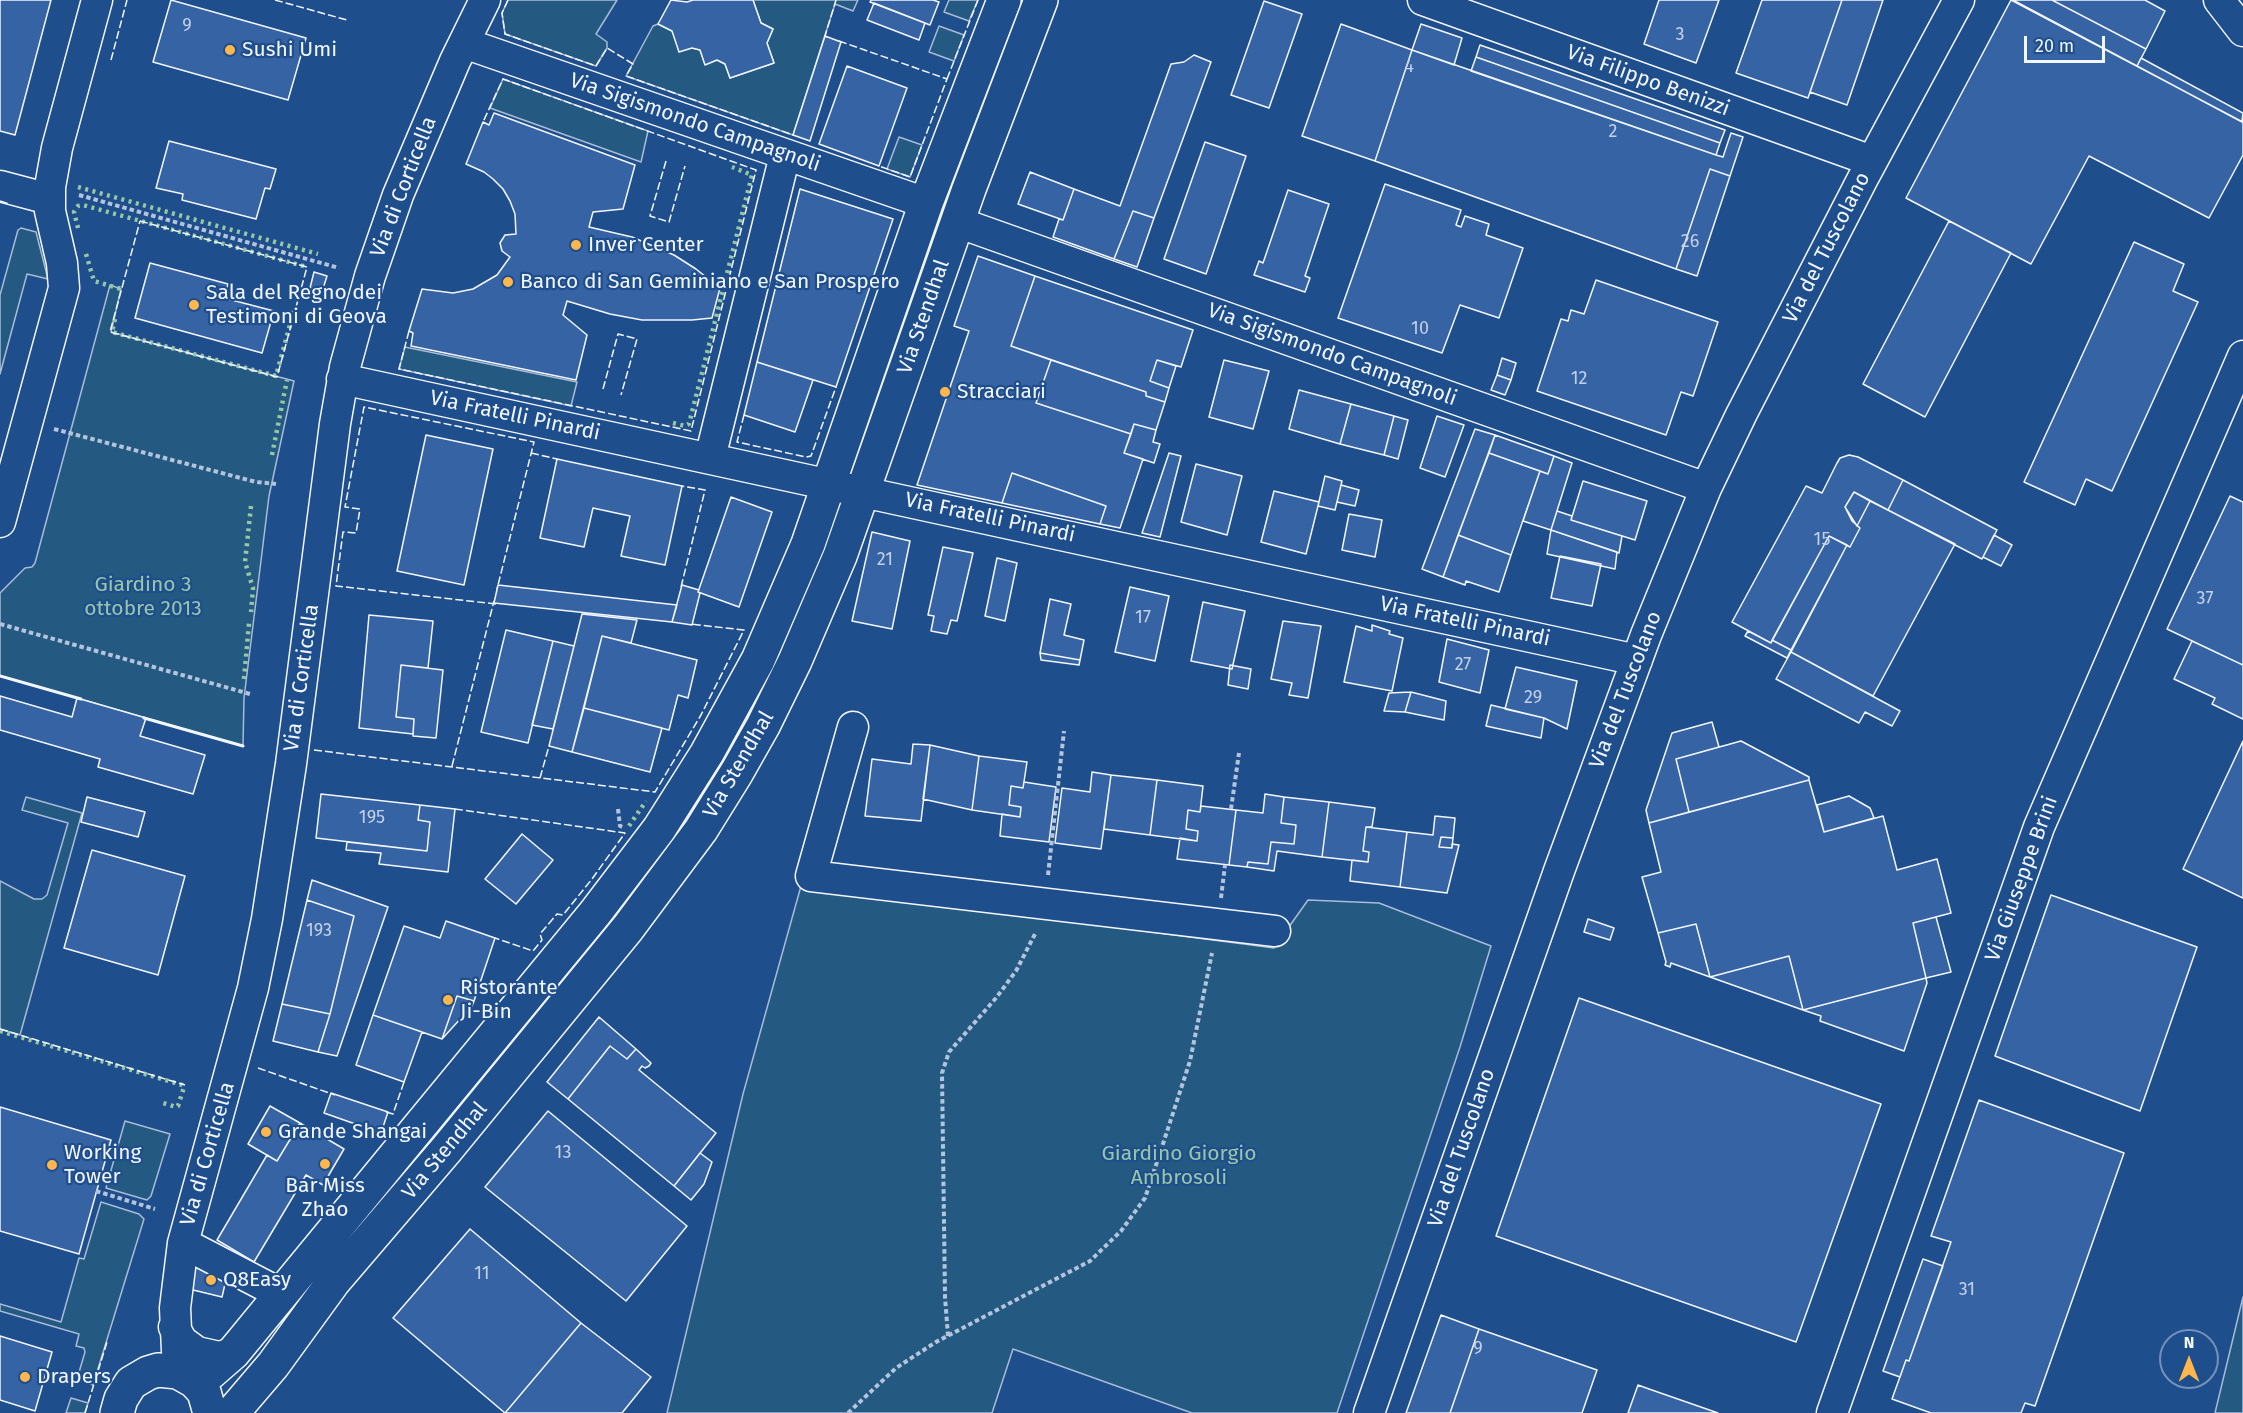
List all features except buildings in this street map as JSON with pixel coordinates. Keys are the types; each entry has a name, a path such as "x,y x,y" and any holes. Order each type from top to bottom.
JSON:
{"main road":[{"name":"Via Stendhal","path":"186,1376 210,1373 233,1353 595,913 632,867 682,795 758,660 808,544 926,203 1004,0"},
{"name":"Via Stendhal","path":"232,1413 273,1365 334,1281 591,975 652,898 701,830 763,726 828,587 864,491 957,222 1041,0"},
{"path":"117,1412 126,1389 138,1378 158,1370 186,1376 204,1392 210,1413"}],"street":[{"path":"0,522 64,288 57,148 97,0"},
{"name":"Via di Corticella","path":"186,1376 175,1315 194,1248 267,919 298,717 342,379 370,276 398,195 485,0"},
{"name":"Via Filippo Benizzi","path":"1423,0 1464,7 1872,161"},
{"name":"Via del Tuscolano","path":"1369,1413 1559,872 1637,660 1706,488 1746,405 1872,161 1959,0"},
{"path":"2219,0 2243,31"},
{"name":"Via Sigismondo Campagnoli","path":"464,43 926,203"},
{"path":"710,458 785,155"},
{"path":"0,186 60,196"},
{"name":"Via Sigismondo Campagnoli","path":"957,222 1706,488"},
{"name":"Via Giuseppe Brini","path":"1832,1413 2039,827 2243,356"},
{"name":"Via Fratelli Pinardi","path":"342,379 1637,660"},
{"path":"853,727 811,876 1275,931"},
{"path":"194,1248 281,1294"},
{"path":"175,1315 182,1341 197,1352 219,1357 233,1353"}],"path":[{"path":"60,196 339,268"},
{"path":"47,427 256,482 276,484"},
{"path":"0,624 250,694"},
{"path":"948,1336 945,1297 942,1073 949,1052 1016,971 1037,929 1044,904 1064,731"},
{"path":"1231,809 1239,753"},
{"path":"618,808 620,826 634,832"},
{"path":"848,1413 896,1368 948,1336 1090,1261 1121,1232 1144,1198 1190,1061 1217,925 1225,865"},
{"path":"96,1191 155,1209"}],"green space":[{"path":"508,0 617,0 596,34 607,42 607,48 596,66 505,34 502,13"},
{"path":"753,0 858,0 853,11 835,4 793,135 626,76 653,26 658,24 672,31 692,48 700,50 705,64 717,60 725,64 730,78 774,63 767,43 773,29 761,23"},
{"path":"949,0 978,0 969,21 944,12"},
{"path":"1020,0 1024,0 904,326 900,325 938,217"},
{"path":"939,26 964,35 954,61 929,52"},
{"path":"503,79 648,131 641,162 490,108"},
{"path":"899,137 922,145 910,177 887,169"},
{"path":"21,228 36,232 48,279 27,274 0,374 0,295 18,230"},
{"name":"Giardino 3 ottobre 2013","path":"110,285 121,289 111,332 294,381 269,496 244,698 243,746 0,676 0,593 25,568 32,567 35,563"},
{"path":"405,347 577,382 571,406 399,369"},
{"path":"26,797 82,813 20,1035 0,1029 0,881 34,899 42,899 47,895 68,823 22,810"},
{"name":"Giardino Giorgio Ambrosoli","path":"801,886 1274,948 1308,900 1379,903 1491,946 1460,1047 1337,1413 1192,1413 1013,1349 992,1413 667,1413 743,1094"},
{"path":"125,1121 170,1134 151,1196 147,1200 106,1188"},
{"path":"101,1202 139,1214 144,1219 93,1385 77,1379 85,1352 84,1348 76,1346 79,1334 0,1311 0,1304 61,1322 79,1258 84,1259"},
{"path":"2243,1297 2243,1413 2215,1413"},
{"path":"71,1398 88,1403 85,1413 66,1413"}],"hedge":[{"path":"673,423 685,426 689,424 752,175 732,167"},
{"path":"78,187 318,254"},
{"path":"78,228 74,212 78,206 83,205 307,267"},
{"path":"86,254 94,281 121,289"},
{"path":"115,319 112,332 276,376 294,310"},
{"path":"272,455 287,380"},
{"path":"251,506 245,562 253,588 251,612"},
{"path":"244,679 249,623"},
{"path":"629,826 646,801"},
{"path":"0,1031 184,1087 178,1106 163,1103"}],"fence":[{"path":"111,60 127,0"},
{"path":"275,0 347,20"},
{"path":"508,0 502,13 505,34 596,66 607,48 633,64 626,76 793,135"},
{"path":"827,37 825,36 836,0"},
{"path":"947,79 978,0"},
{"path":"839,41 947,79 910,177 879,166"},
{"path":"409,331 399,369 691,431 756,170 503,79 483,122"},
{"path":"666,161 650,216 669,222 685,166"},
{"path":"0,201 9,204"},
{"path":"140,221 307,267 277,377 110,332 140,221"},
{"path":"603,389 618,334 637,339 621,395"},
{"path":"744,415 737,442 806,457 811,456 836,387"},
{"path":"496,604 336,586 343,532 356,533 360,509 345,507 364,407 534,442 497,589"},
{"path":"531,453 557,459"},
{"path":"681,587 705,490 682,486"},
{"path":"452,766 494,601"},
{"path":"314,750 655,792 701,715 744,630 690,624"},
{"path":"540,778 549,746"},
{"path":"455,809 625,833 563,915 557,914 540,934 542,940 533,951 495,938"},
{"path":"0,1029 185,1085"},
{"path":"258,1068 335,1095"},
{"path":"386,1112 393,1114 404,1082"},
{"path":"85,1413 107,1342"}],"wall":[{"path":"0,676 81,699"},
{"path":"144,718 243,746"}],"place":[{"name":"Sushi Umi","path":"230,50"},
{"name":"Inver Center","path":"576,245"},
{"name":"Banco di San Geminiano e San Prospero","path":"508,282"},
{"name":"Sala del Regno dei Testimoni di Geova","path":"194,305"},
{"name":"Stracciari","path":"945,392"},
{"name":"Ristorante Ji-Bin","path":"448,1000"},
{"name":"Grande Shangai","path":"266,1132"},
{"name":"Bar Miss Zhao","path":"325,1164"},
{"name":"Working Tower","path":"52,1165"},
{"name":"Q8Easy","path":"211,1280"},
{"name":"Drapers","path":"25,1377"}]}
